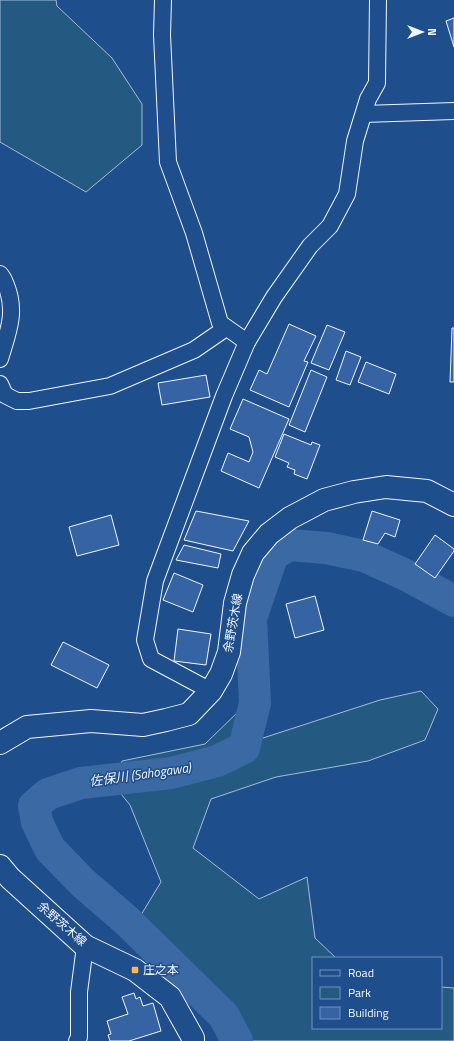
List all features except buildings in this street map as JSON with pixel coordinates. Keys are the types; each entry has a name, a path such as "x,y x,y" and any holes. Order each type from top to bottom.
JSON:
{"main road":[{"name":"余野茨木線","path":"0,742 27,727 91,721 143,725 188,714 211,691 221,674 229,652 235,603 243,576 253,553 269,534 290,518 324,500 354,492 386,487 427,491 454,505"},
{"name":"余野茨木線","path":"0,866 10,878 86,946 135,970 170,997 193,1038 193,1041"}],"street":[{"path":"163,0 162,36 168,162 194,233 220,323 247,342"},
{"path":"211,691 151,659 145,640 155,581 224,396 247,342 274,297 310,246 330,226 347,194 355,141 368,99 377,83 378,0"},
{"path":"364,114 454,111"},
{"path":"0,274 2,276 4,295 12,314 10,327 0,358"},
{"path":"0,384 5,395 17,401 29,401 110,386 194,350 226,328"},
{"path":"77,1041 79,1037 79,992 86,946"}],"green space":[{"path":"0,0 56,0 57,6 112,58 142,104 142,145 86,192 0,142"},
{"path":"421,691 438,709 425,740 368,761 276,777 211,799 193,848 259,899 307,877 315,938 335,957 312,957 312,1029 442,1029 442,987 454,988 454,1041 235,1041 201,994 130,933 161,882 130,805 113,784 122,761 205,744 241,709 263,738 380,700"}],"waterway":[{"name":"佐保川 (Sahogawa)","path":"237,1041 224,1016 126,920 83,883 50,849 37,822 34,806 48,794 81,783 171,773 217,761 244,748 255,703 251,618 273,554 290,545 326,548 364,556 408,576 454,601"}],"place":[{"name":"庄之本","path":"135,970"}]}
